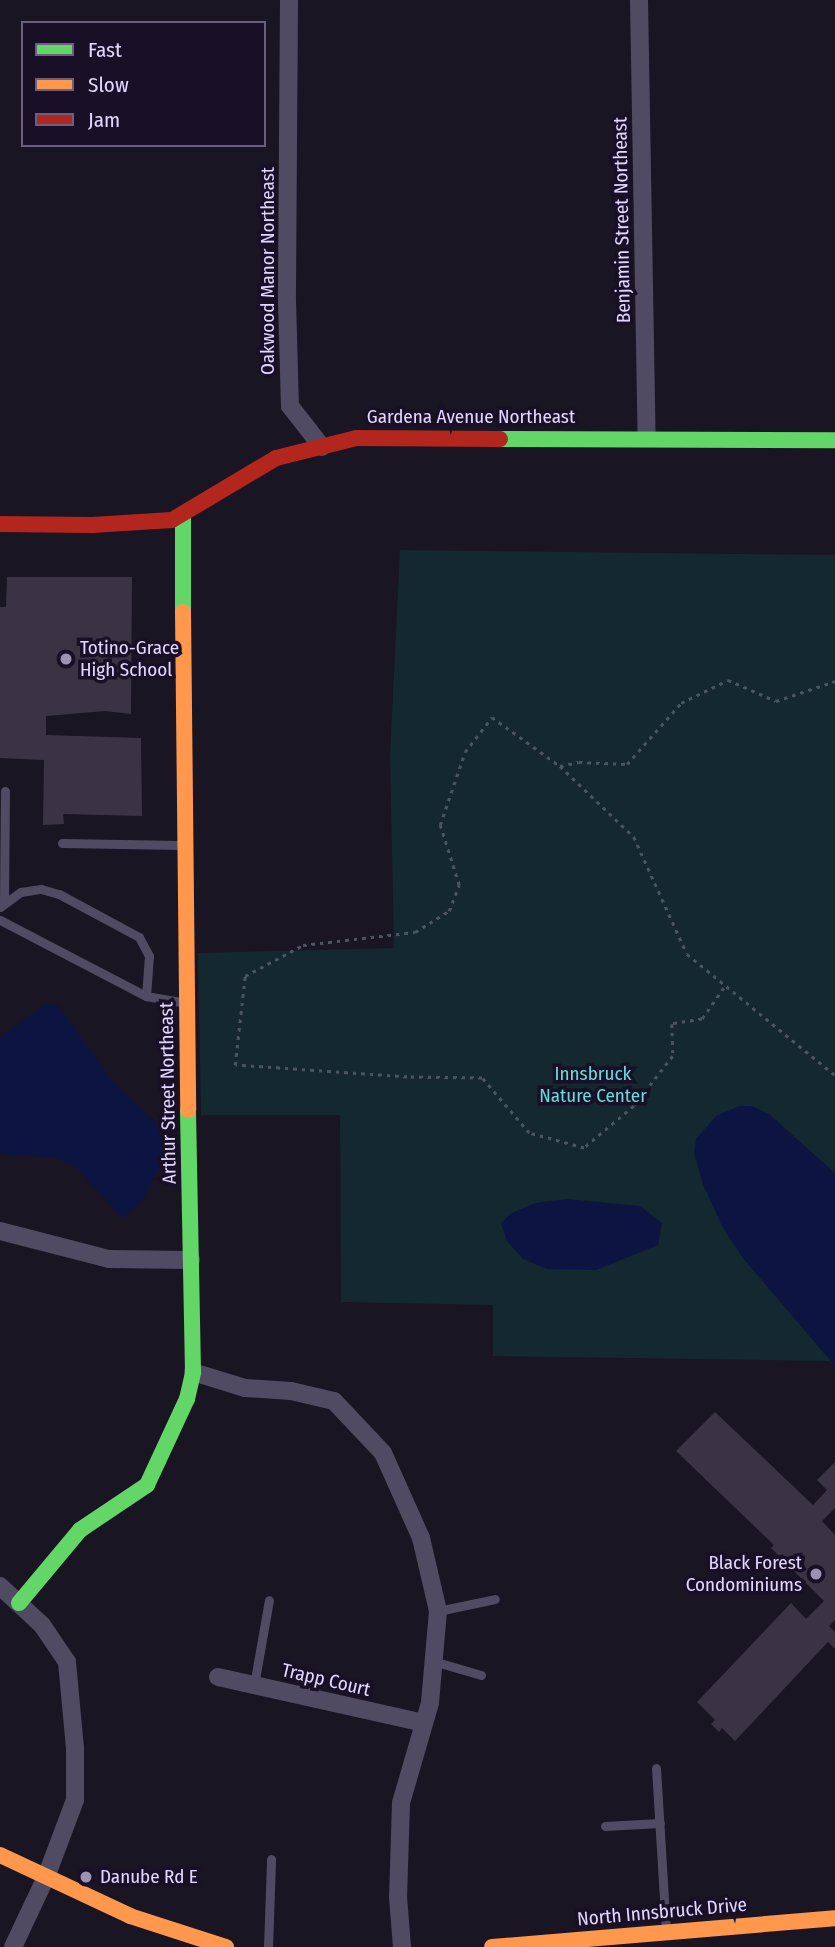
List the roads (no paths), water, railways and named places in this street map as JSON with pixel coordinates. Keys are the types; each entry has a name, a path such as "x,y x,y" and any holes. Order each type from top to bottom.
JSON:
{"street":[{"name":"Oakwood Manor Northeast","path":"289,0 287,300 290,406 322,447"},
{"name":"Benjamin Street Northeast","path":"639,0 647,438"},
{"name":"Gardena Avenue Northeast","path":"0,524 93,525 172,520 276,458 356,438 835,440"},
{"name":"Arthur Street Northeast","path":"19,1604 80,1530 147,1485 187,1399 193,1372 183,845 183,514"},
{"path":"0,1231 109,1259 191,1259"},
{"path":"193,1372 245,1388 291,1391 334,1401 383,1453 421,1538 438,1611 430,1703 401,1803 398,1897 402,1947"},
{"path":"0,1586 41,1625 66,1662 72,1711 75,1800 46,1877 13,1947"},
{"name":"Trapp Court","path":"218,1677 424,1723"},
{"path":"0,1855 130,1916 226,1947"},
{"name":"North Innsbruck Drive","path":"492,1947 835,1918"}],"lane":[{"path":"2,904 5,791"},
{"path":"62,844 183,845"},
{"path":"2,904 21,892 41,889 59,894 139,937 149,956 146,996"},
{"path":"0,920 146,996 188,1004"},
{"path":"438,1611 495,1599"},
{"path":"254,1685 268,1600"},
{"path":"433,1661 481,1675"},
{"path":"656,1768 666,1933"},
{"path":"605,1826 660,1823"},
{"path":"268,1947 271,1859"}],"place":[{"name":"Totino-Grace High School","path":"66,659"},
{"name":"Black Forest Condominiums","path":"816,1574"},
{"name":"Danube Rd E","path":"86,1877"}],"park label":[{"name":"Innsbruck Nature Center","path":"593,1085"}]}
